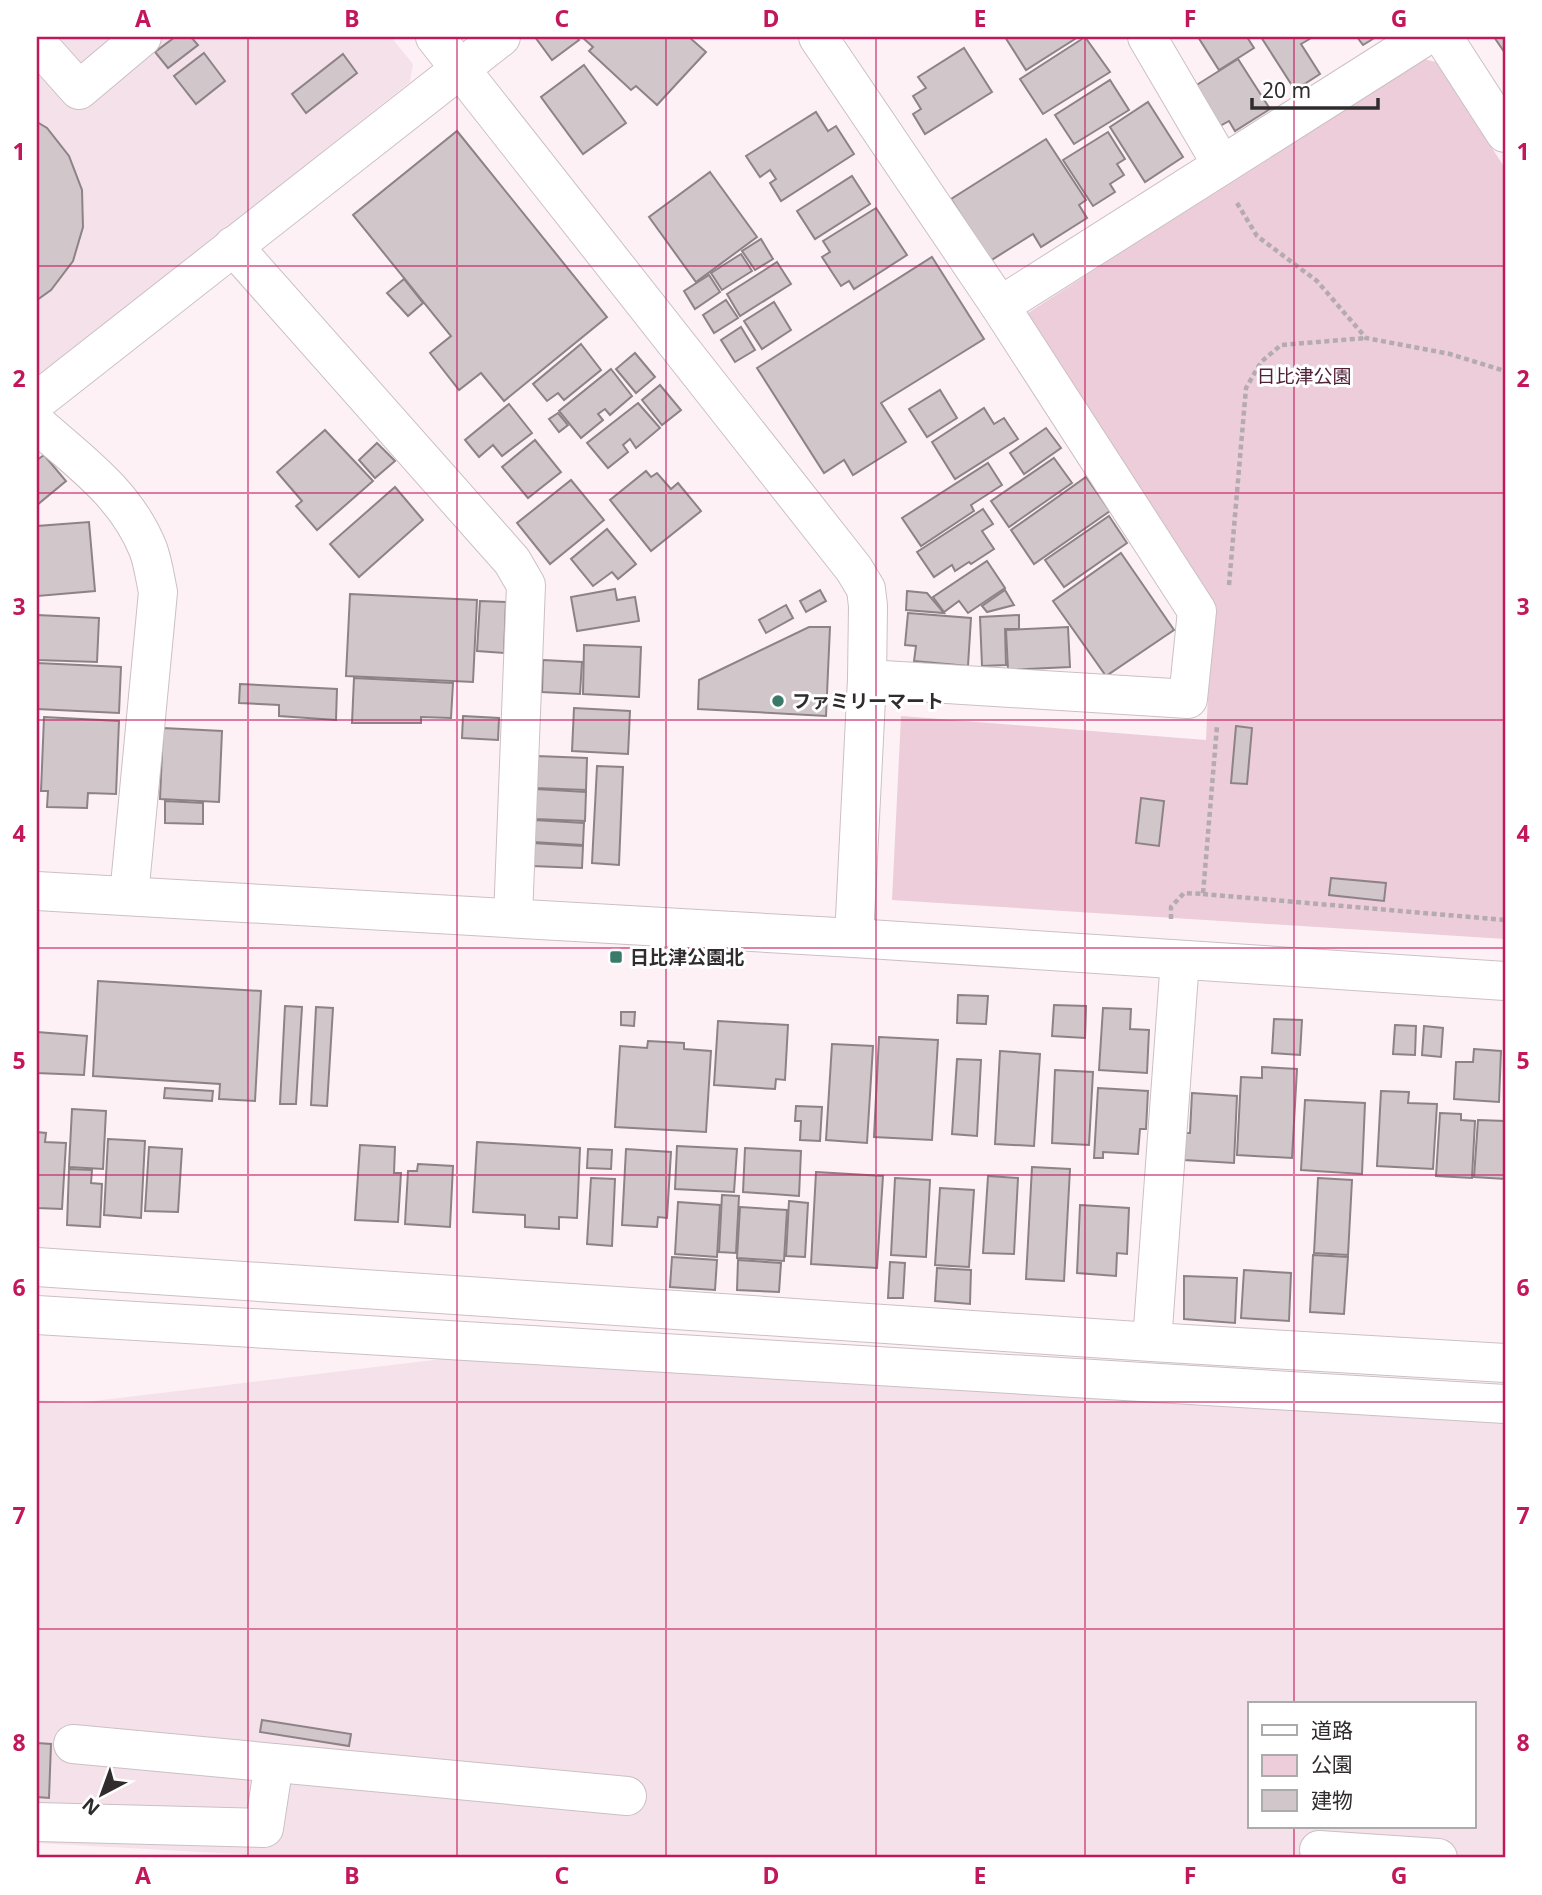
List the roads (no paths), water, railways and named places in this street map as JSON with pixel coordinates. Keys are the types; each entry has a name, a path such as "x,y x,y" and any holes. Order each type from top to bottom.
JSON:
{"street":[{"path":"37,43 79,90 142,37"},
{"path":"435,37 854,569 866,589 867,679 854,938"},
{"path":"37,401 501,37"},
{"path":"818,37 1000,306 1197,611 1188,699 867,679"},
{"path":"1147,37 1219,166"},
{"path":"1000,306 1424,37"},
{"path":"1443,37 1505,132"},
{"path":"233,246 512,561 526,585 513,918"},
{"path":"37,424 111,489 133,517 149,551 158,592 129,896"},
{"path":"37,891 854,938 1505,981"},
{"path":"1152,1342 1180,960"},
{"path":"37,1267 1505,1363"},
{"path":"37,1315 1505,1404"},
{"path":"73,1744 627,1796"},
{"path":"37,1822 264,1828 274,1763"},
{"path":"1319,1850 1438,1858"}],"place":[{"name":"ファミリーマート","path":"778,701"},
{"name":"日比津公園北","path":"616,957"}],"park label":[{"name":"日比津公園","path":"1304,376"}]}
